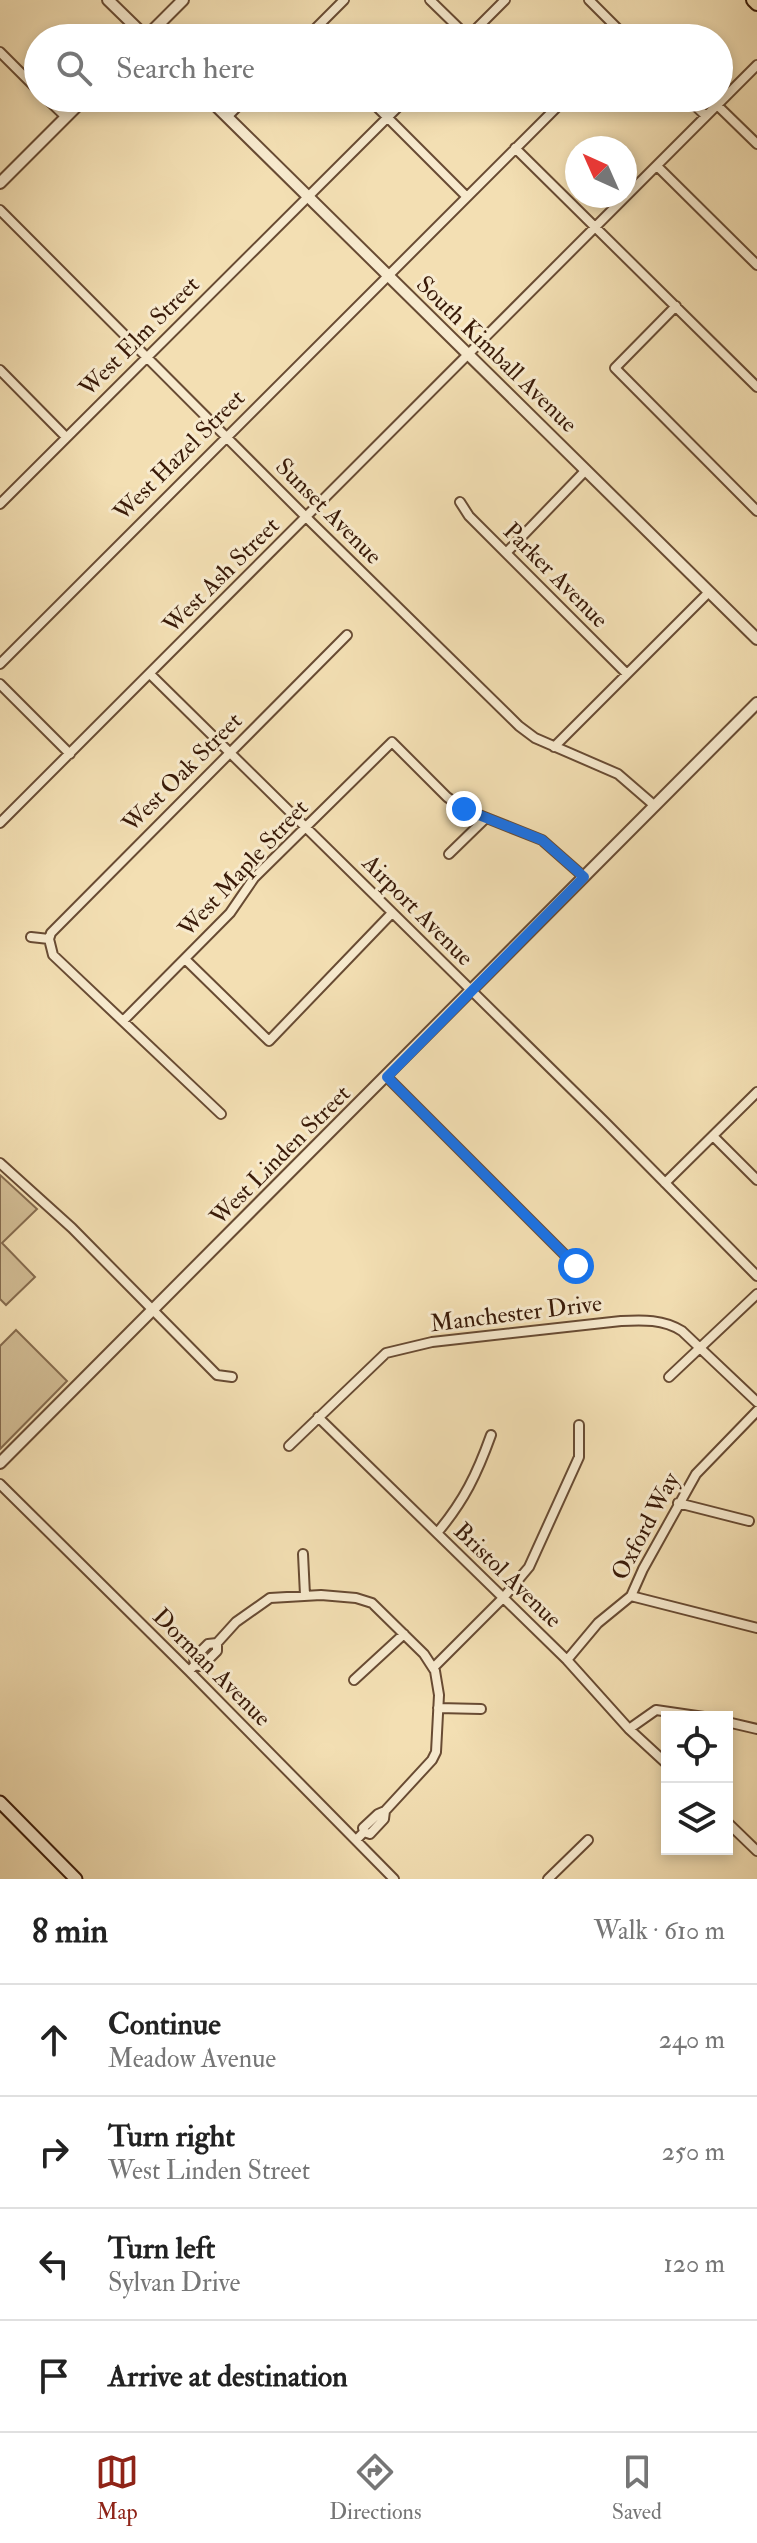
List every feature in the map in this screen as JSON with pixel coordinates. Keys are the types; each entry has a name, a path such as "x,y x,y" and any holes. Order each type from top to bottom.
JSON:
{"main road":[{"path":"753,0 757,4"},
{"path":"0,1802 76,1879"}],"street":[{"path":"108,0 132,24"},
{"path":"160,24 183,0"},
{"path":"321,24 344,0"},
{"path":"430,0 453,24"},
{"path":"481,24 505,0"},
{"path":"589,0 612,24"},
{"path":"0,52 24,76"},
{"name":"West Ash Street","path":"733,89 757,65"},
{"path":"61,112 66,117"},
{"path":"0,183 71,112"},
{"name":"South Kimball Avenue","path":"222,112 757,639"},
{"path":"227,117 232,112"},
{"path":"382,112 467,197"},
{"name":"West Elm Street","path":"0,504 394,112"},
{"name":"West Hazel Street","path":"0,664 552,112"},
{"path":"702,112 706,116"},
{"name":"West Ash Street","path":"0,823 710,112"},
{"path":"724,112 757,144"},
{"path":"515,148 757,387"},
{"path":"657,166 757,265"},
{"name":"Sunset Avenue","path":"0,210 519,726 535,738 618,774 655,806"},
{"path":"676,306 615,368 757,511"},
{"path":"0,370 66,437"},
{"path":"506,553 586,470"},
{"name":"Parker Avenue","path":"460,502 469,516 627,674"},
{"path":"554,747 709,592"},
{"name":"West Oak Street","path":"49,939 51,933 347,635"},
{"name":"Airport Avenue","path":"151,675 757,1276"},
{"path":"0,684 70,754"},
{"name":"West Linden Street","path":"0,1463 757,703"},
{"name":"West Maple Street","path":"123,1021 230,913 254,878 392,742 447,797 464,809 486,818"},
{"path":"449,854 486,818 542,840 584,877"},
{"path":"185,959 269,1041 392,913"},
{"path":"31,937 49,939 53,955 221,1114"},
{"path":"387,1077 576,1266"},
{"path":"665,1183 757,1092"},
{"path":"713,1136 757,1180"},
{"path":"0,1163 72,1228 217,1375 232,1377"},
{"path":"669,1377 757,1294"},
{"name":"Manchester Drive","path":"289,1446 386,1353 432,1342 648,1320 671,1324 757,1402"},
{"name":"Oxford Way","path":"567,1660 598,1623 631,1596 696,1474 757,1411"},
{"name":"Bristol Avenue","path":"318,1417 567,1660 629,1729 661,1758"},
{"path":"433,1668 503,1598 529,1567 579,1457 579,1425"},
{"path":"437,1533 461,1504 476,1476 491,1435"},
{"name":"Dorman Avenue","path":"0,1484 192,1668 394,1879"},
{"path":"678,1503 749,1521"},
{"path":"303,1554 305,1595"},
{"path":"192,1668 202,1666 217,1651 217,1643 236,1622 270,1598 305,1595 356,1598 372,1603 424,1654 433,1668 438,1708 438,1738 432,1760 385,1811 384,1819 370,1834 364,1832 356,1840"},
{"path":"631,1596 757,1628"},
{"path":"354,1680 404,1634"},
{"path":"438,1708 481,1709"},
{"path":"629,1729 656,1710 663,1711"},
{"path":"733,1723 757,1729"},
{"path":"733,1828 757,1850"},
{"path":"548,1879 588,1840"}],"shaded area":[{"path":"0,1175 37,1209 2,1243 35,1277 6,1305 0,1299"},
{"path":"16,1330 67,1381 0,1449 0,1346"}],"route":[{"path":"464,809 542,840 584,877 387,1077 576,1266"}]}
